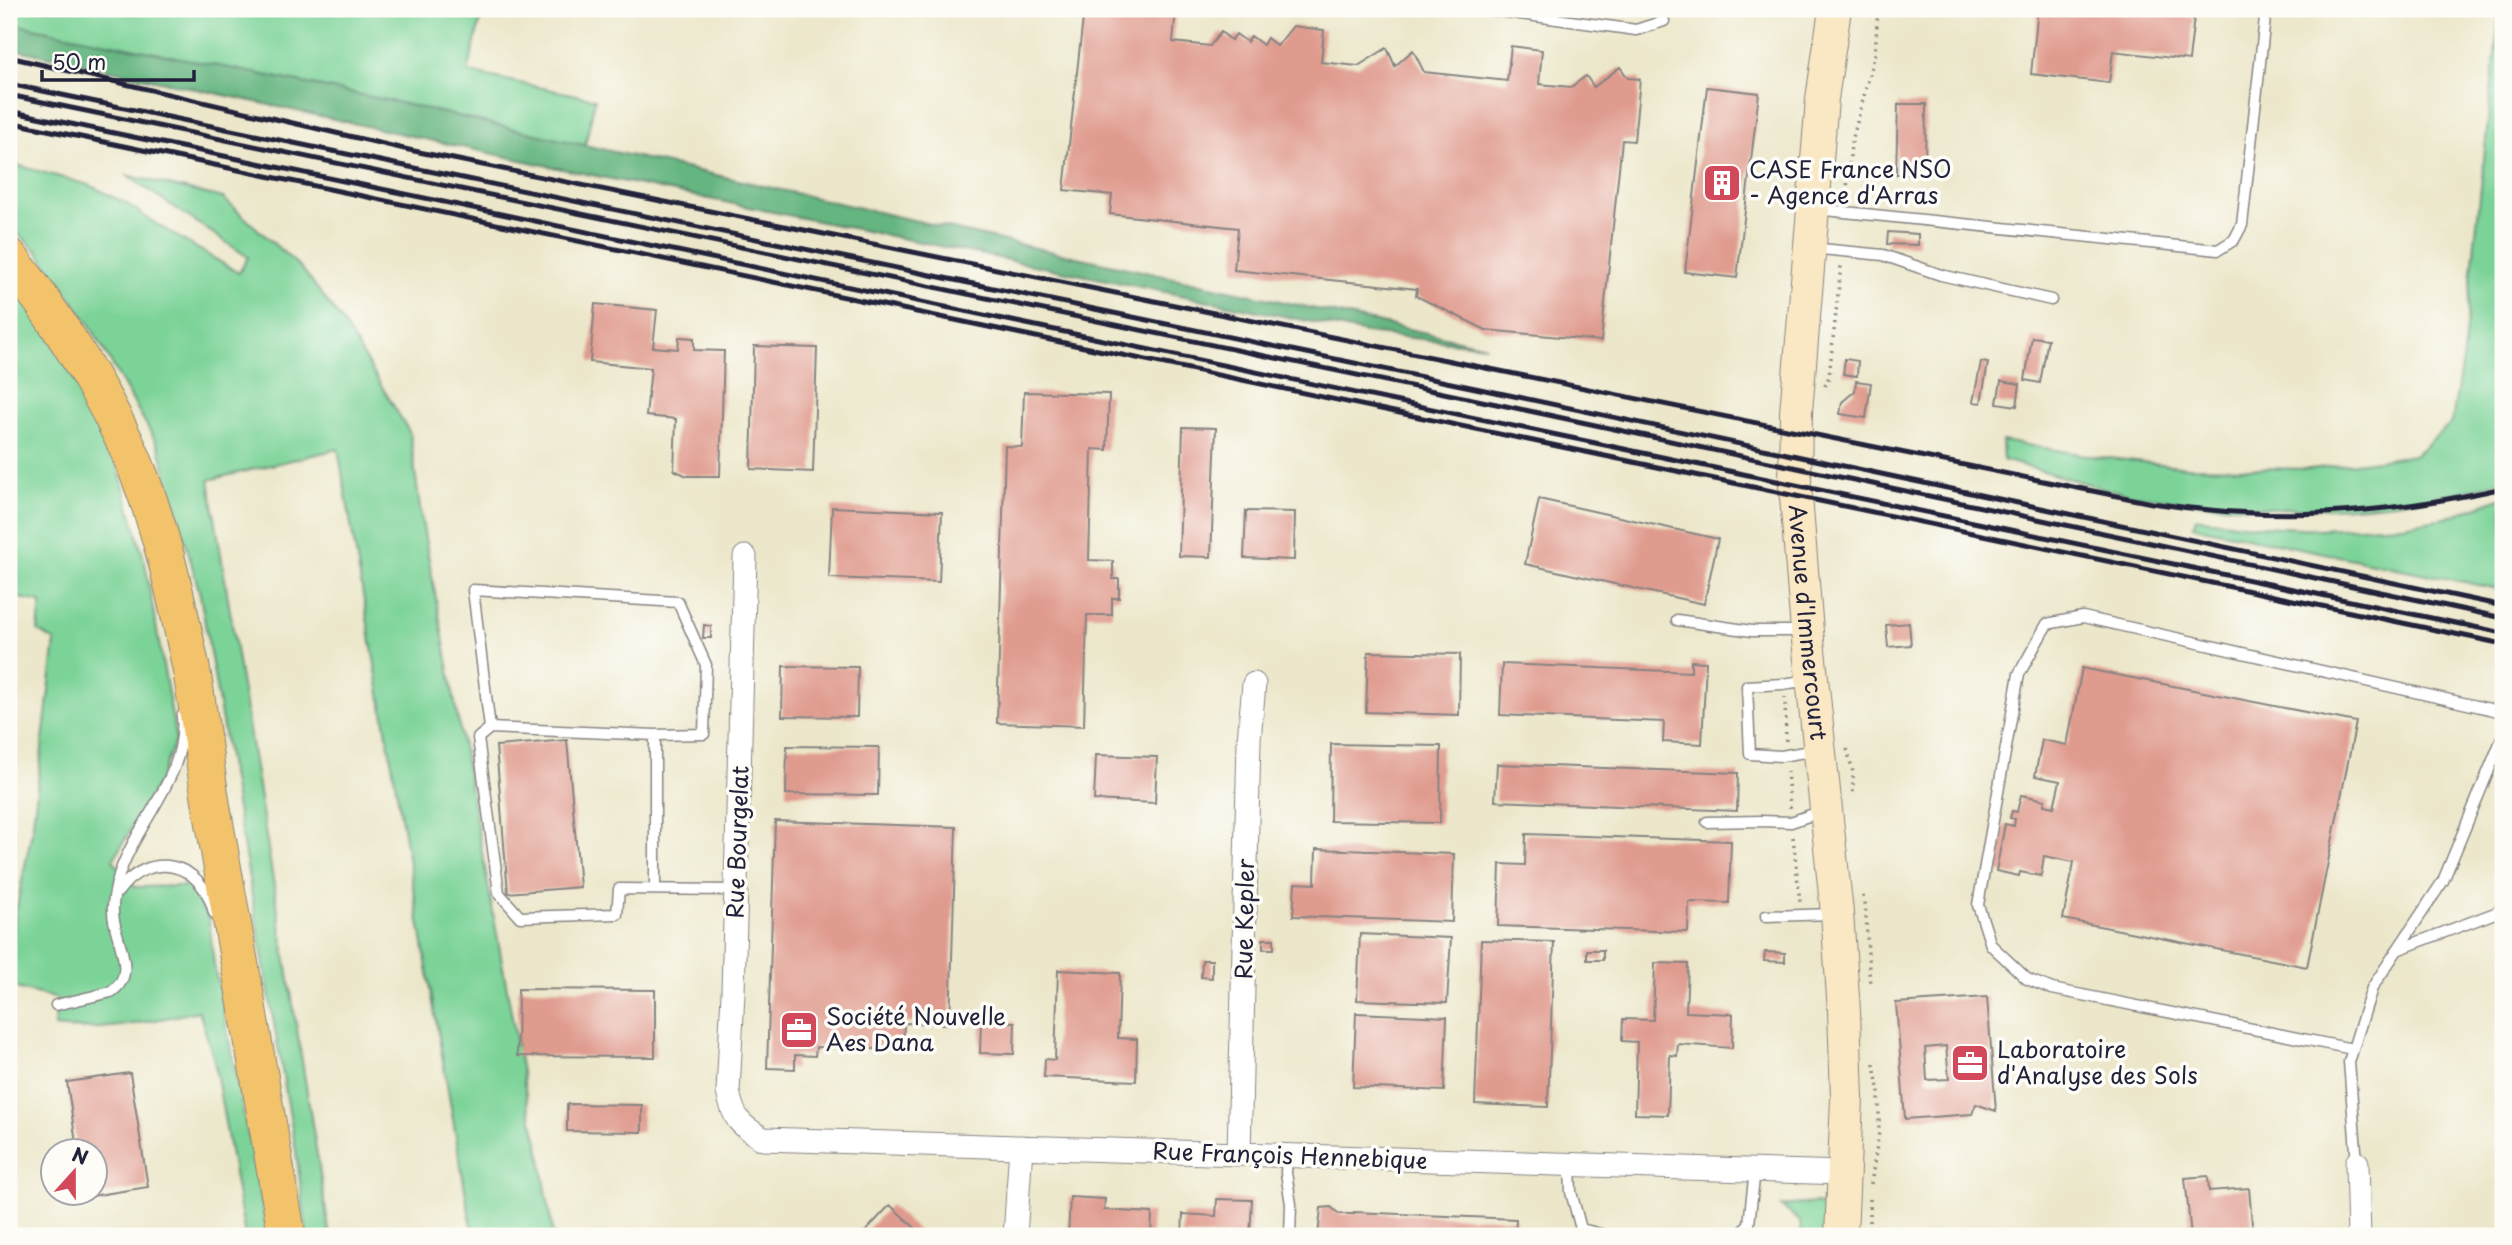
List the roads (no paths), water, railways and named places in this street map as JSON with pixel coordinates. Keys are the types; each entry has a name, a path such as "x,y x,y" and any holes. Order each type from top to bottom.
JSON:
{"main road":[{"name":"Avenue d'Immercourt","path":"1835,9 1822,99 1796,412 1795,485 1812,679 1833,748 1839,804 1836,913 1858,1173 1841,1236"},
{"path":"9,257 68,338 125,442 164,553 234,960 287,1236"}],"street":[{"name":"Rue Bourgelat","path":"739,1124 731,1108 728,1092 745,557"},
{"name":"Rue Kepler","path":"1238,1154 1249,740 1254,684"},
{"name":"Rue François Hennebique","path":"739,1124 763,1139 1858,1173"},
{"path":"1015,1236 1021,1147"},
{"path":"2357,1163 2359,1236"}],"lane":[{"path":"1483,9 1636,30 1664,21"},
{"path":"1813,209 1886,214 2218,250 2234,240 2242,225 2266,9"},
{"path":"1810,248 1884,255 1941,275 2051,300"},
{"path":"490,728 473,590 678,602 706,665 704,734 655,735 490,728 478,738 499,893 520,917 617,914 619,889 736,890"},
{"path":"2353,1049 2052,989 2027,979 1991,945 1978,905 2019,674 2047,624 2083,617 2503,712"},
{"path":"1677,620 1752,631 1807,631"},
{"path":"1812,679 1783,684 1747,685 1750,754 1781,756 1833,748"},
{"path":"56,1005 103,996 119,988 124,976 124,963 112,914 119,875 174,770 181,745 185,686"},
{"path":"654,889 655,735"},
{"path":"2357,1163 2350,1062 2372,988 2443,881 2503,736"},
{"path":"1707,822 1791,822 1839,804"},
{"path":"115,898 126,881 150,866 176,866 193,874 205,889 215,919"},
{"path":"2398,950 2503,910"},
{"path":"1766,916 1836,913"},
{"path":"1287,1156 1286,1173 1291,1204 1290,1236"},
{"path":"1570,1164 1571,1192 1581,1229 1609,1236"},
{"path":"1740,1236 1749,1224 1755,1170"}],"railway":[{"path":"9,57 409,150 2152,503 2242,512 2328,513 2414,504 2503,488"},
{"path":"9,84 1509,395 2503,606"},
{"path":"9,95 1506,406 2503,618"},
{"path":"9,111 2503,633"},
{"path":"9,122 2503,644"}],"place":[{"name":"CASE France NSO - Agence d'Arras","path":"1722,183"},
{"name":"Société Nouvelle Aes Dana","path":"799,1030"},
{"name":"Laboratoire d'Analyse des Sols","path":"1970,1063"}]}
